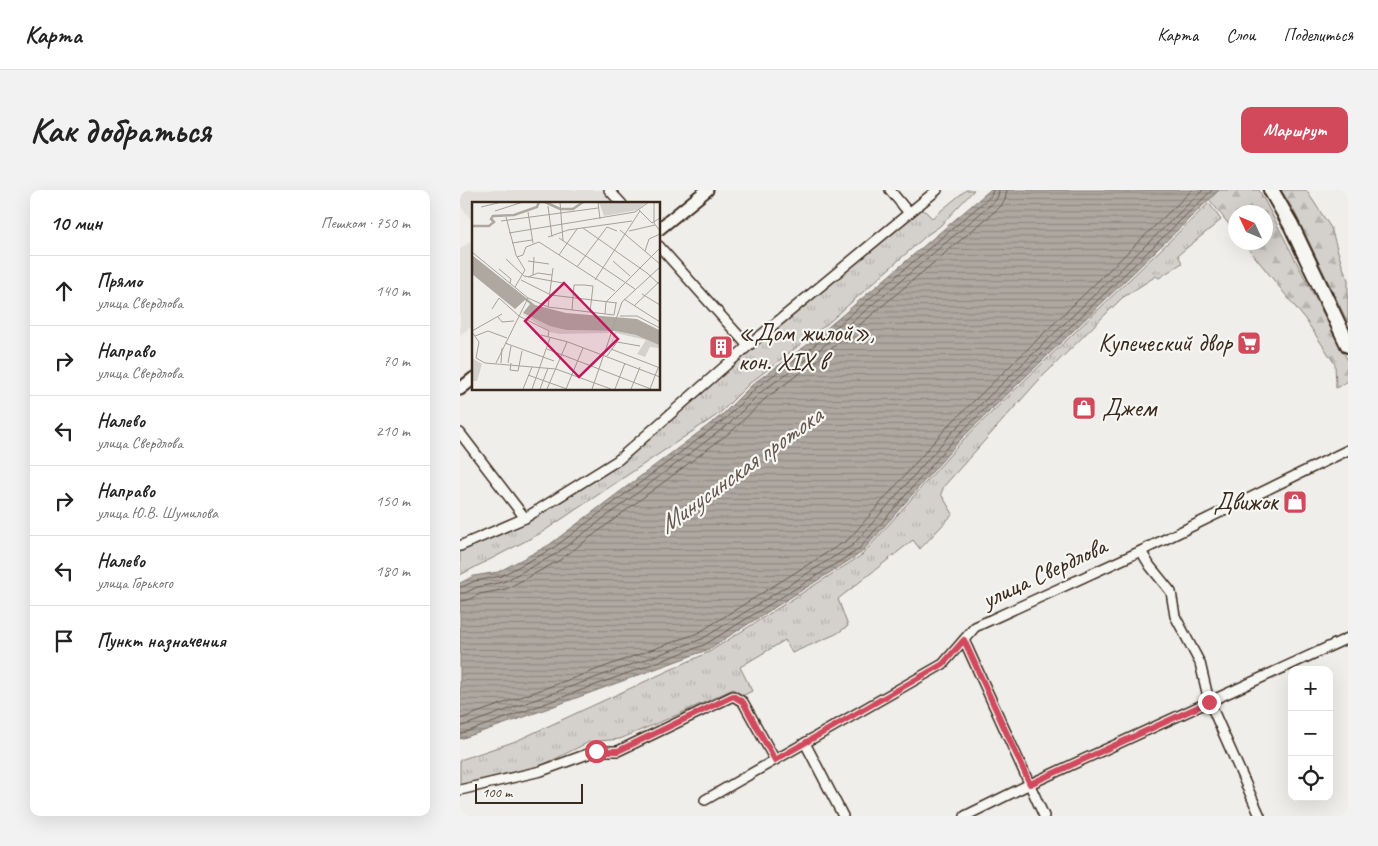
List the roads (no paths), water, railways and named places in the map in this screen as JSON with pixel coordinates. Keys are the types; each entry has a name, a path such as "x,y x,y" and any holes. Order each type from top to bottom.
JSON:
{"main road":[{"path":"1272,190 1291,225 1348,345"}],"street":[{"path":"609,190 620,202"},
{"path":"660,228 707,190"},
{"path":"890,190 909,213"},
{"path":"460,546 525,518 618,460 748,346 936,190"},
{"path":"660,247 748,346"},
{"path":"460,389 472,380"},
{"path":"460,433 525,518"},
{"name":"улица Свердлова","path":"705,800 943,664 975,627 1142,550 1348,450"},
{"path":"1142,550 1150,566 1171,592 1175,616 1200,663 1209,702 1260,816"},
{"path":"965,816 1030,784 1348,638"},
{"path":"964,640 1044,816"},
{"path":"460,790 541,771 596,751 618,751 733,696 743,702 775,760"},
{"path":"806,743 843,816"}],"water":[{"name":"Минусинская протока","path":"990,190 1219,190 961,439 861,553 707,650 460,739 460,583 474,576 498,572 549,545 722,415 754,383 807,345"}],"place":[{"name":"Купеческий двор","path":"1249,343"},
{"name":"«Дом жилой», кон. ХIХ в","path":"721,347"},
{"name":"Джем","path":"1084,408"},
{"name":"Движок","path":"1295,502"}]}
